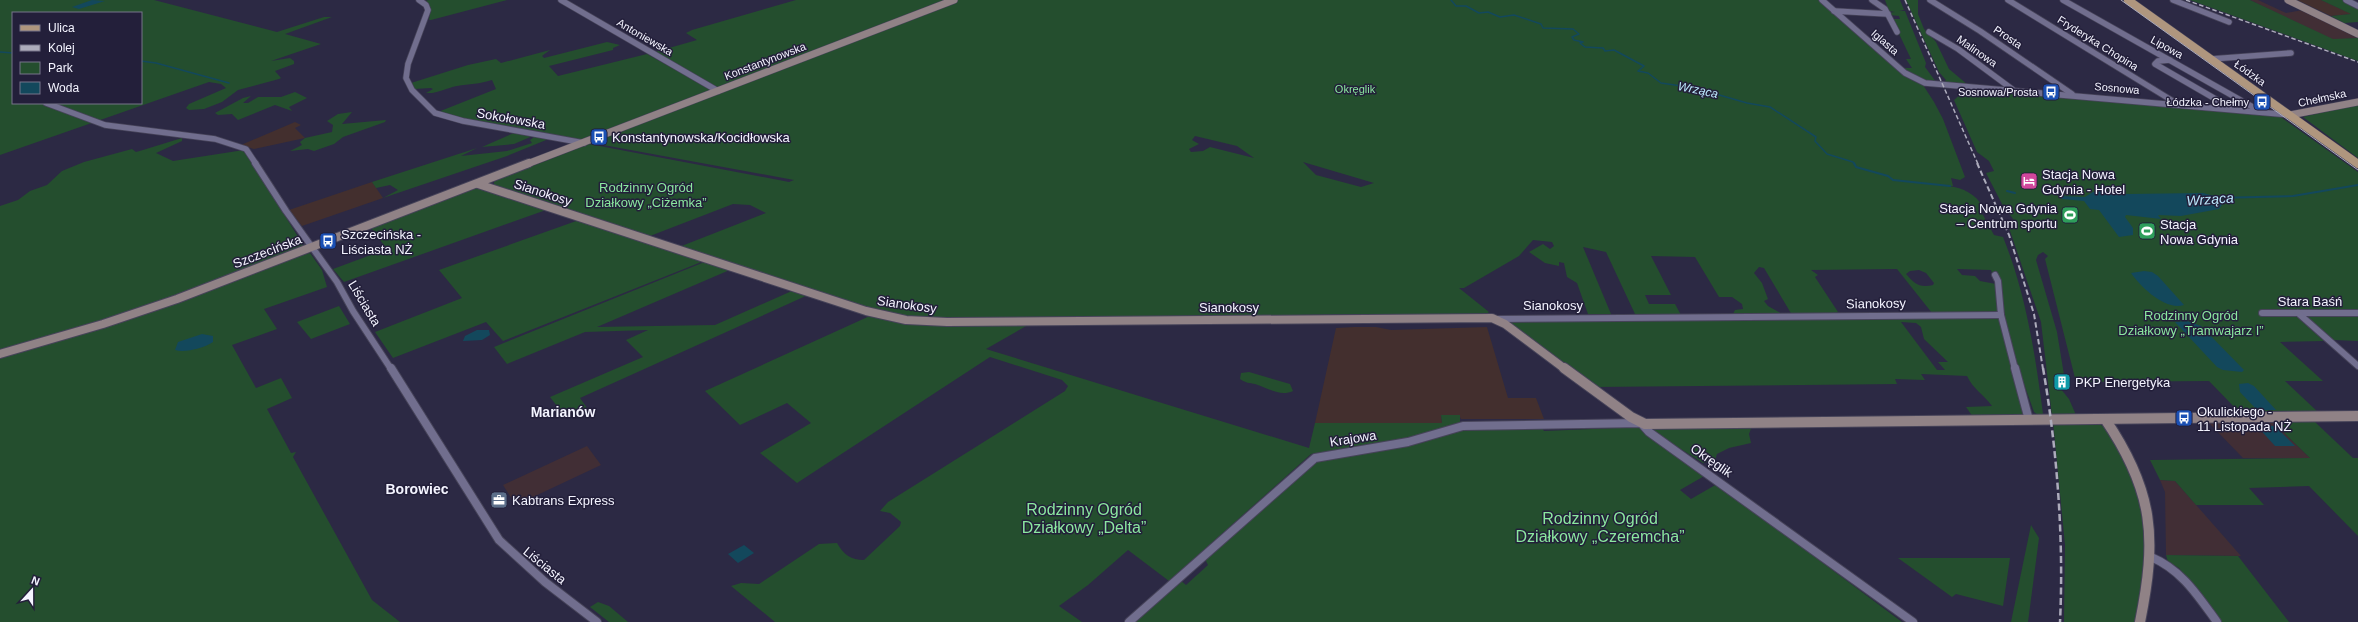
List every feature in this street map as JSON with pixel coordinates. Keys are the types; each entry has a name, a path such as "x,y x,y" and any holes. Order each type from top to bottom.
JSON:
{"main road":[{"name":"Łódzka","path":"2128,0 2290,114 2358,164"}],"street":[{"name":"Sokołowska","path":"421,0 428,10 408,64 406,78 412,90 435,112 457,120 584,143"},
{"name":"Antoniewska","path":"561,0 718,91"},
{"name":"Konstantynowska","path":"584,143 954,0"},
{"name":"Iglasta","path":"1822,0 1910,77 1921,82 1942,85"},
{"path":"1872,0 1888,14 1897,32"},
{"name":"Prosta","path":"1930,0 1980,31 2072,94"},
{"name":"Fryderyka Chopina","path":"2008,0 2177,104"},
{"name":"Lipowa","path":"2063,0 2261,112"},
{"path":"2173,0 2194,10 2230,22"},
{"path":"2288,0 2358,34"},
{"path":"2346,0 2358,6"},
{"path":"1834,11 1888,14"},
{"name":"Malinowa","path":"1929,32 1958,49 2012,89"},
{"path":"2211,59 2291,53"},
{"path":"2170,60 2158,61 2155,64 2233,109"},
{"name":"Sosnowa","path":"1942,85 2012,89 2290,114"},
{"name":"Chełmska","path":"2290,114 2304,114 2358,102"},
{"name":"Liściasta","path":"49,104 105,125 215,139 245,149 311,248 337,282 353,311 398,379 499,540 542,580 597,622"},
{"name":"Szczecińska","path":"0,354 147,310 584,143"},
{"name":"Sianokosy","path":"478,184 866,311 906,320 947,322 2001,315"},
{"path":"1995,275 1998,281 2001,315 2029,420"},
{"name":"Stara Baśń","path":"2262,313 2358,313"},
{"path":"2298,313 2358,366"},
{"name":"Okręglik","path":"1496,319 1641,423 1649,432 1714,476 1913,622"},
{"path":"1641,423 2358,416"},
{"path":"2105,419 2127,452 2142,486 2150,522 2151,557 2140,622"},
{"name":"Krajowa","path":"1129,622 1306,463 1315,458 1408,442 1463,426 1641,423"},
{"path":"2151,557 2164,562 2175,569 2217,622"}],"shaded area":[{"path":"2250,0 2258,0 2286,13 2303,10 2358,38 2333,40"},
{"path":"2297,0 2321,0 2352,14 2331,16"},
{"path":"295,122 301,125 295,128 305,138 254,149 241,145"},
{"path":"372,182 383,198 302,226 289,210"},
{"path":"1376,327 1391,330 1487,327 1508,398 1536,398 1544,419 1461,419 1459,415 1441,415 1442,423 1315,423 1336,328"},
{"path":"2272,421 2310,458 2243,458 2208,422"},
{"path":"587,446 601,465 533,497 513,501 503,485"},
{"path":"2160,480 2175,481 2241,556 2166,555 2165,492"}],"green space":[{"path":"0,0 154,0 277,32 324,17 332,17 285,34 321,44 271,61 290,58 294,61 294,64 275,71 281,78 238,90 222,102 204,109 189,110 186,108 189,104 226,88 221,84 209,82 0,155"},
{"path":"507,0 429,20 431,8 425,1"},
{"name":"Rodzinny Ogród Działkowy „Ciżemka”","path":"796,0 1818,0 1906,77 1923,85 1934,102 1943,119 1965,177 1960,180 1951,178 1953,186 1949,186 1969,192 1980,202 1983,207 1978,211 1983,215 1994,235 2003,237 2011,258 2029,324 2043,414 2038,415 2034,412 2023,381 2024,415 1973,417 1966,407 1992,406 1972,385 1967,376 1921,374 1925,380 1895,379 1897,384 1594,387 1508,321 1956,317 2002,318 1932,313 1897,269 1811,270 1818,275 1815,277 1838,312 1833,314 1792,315 1764,268 1759,267 1754,273 1762,283 1768,299 1764,301 1768,306 1782,314 1733,314 1735,310 1743,309 1742,304 1732,297 1719,297 1695,257 1651,256 1671,295 1645,295 1649,304 1675,304 1681,315 1635,314 1606,252 1583,247 1611,314 1588,314 1577,283 1567,277 1564,263 1559,262 1559,266 1545,263 1529,252 1543,244 1550,249 1554,246 1552,242 1533,240 1519,256 1464,288 1459,288 1489,312 1484,316 1382,316 1368,314 1295,315 1291,317 918,318 879,311 679,247 766,213 750,205 733,204 650,236 494,186 494,182 499,179 589,144 789,182 794,180 473,121 438,112 496,89 492,80 457,86 430,93 426,93 433,89 414,89 411,83 468,65 496,59 501,63 550,50 542,56 544,58 607,42 620,45 613,48 613,50 549,66 558,76 647,54 699,83 704,81 655,52 697,40 686,33","holes":["1195,136 1237,146 1254,158 1210,147 1203,151 1191,152 1189,149 1199,144 1192,140","1303,162 1374,183 1361,187 1316,175","1957,269 1991,270 1996,284 1980,281 1975,276 1962,275","1919,270 1926,273 1934,283 1933,285 1924,286 1915,283 1906,274 1910,271","1901,322 1916,323 1921,327 1924,339 1948,362 1938,362 1945,370 1937,370"]},
{"path":"1885,0 1900,0 1904,10 1899,11 1905,11 1926,63 1925,67 1936,82 1921,80 1902,68 1912,68 1906,59 1911,59 1892,19 1900,19 1899,16 1890,15 1888,13 1895,12 1889,11"},
{"path":"1906,0 1918,0 1918,14 1924,29 1936,42 1949,69 1968,85 1943,83 1946,80 1939,72"},
{"path":"2190,0 2250,0 2333,39 2358,38 2358,61"},
{"path":"2321,0 2344,0 2358,7 2358,22 2344,23 2331,16 2351,14"},
{"name":"Rodzinny Ogród Działkowy „Tramwajarz I”","path":"1967,89 2278,115 2358,172 2358,309 2260,311 2266,316 2297,317 2324,341 2280,342 2323,381 2285,381 2319,413 2241,414 2209,381 2076,382 2045,259 2048,256 2043,252 2038,255 2036,260 2057,332 2065,381 2059,379 2058,382 2064,385 2060,388 2069,399 2076,415 2052,416 2041,322 2007,222 2016,223 2002,204 1986,173 1994,171 1989,161 1977,152 1954,100 1961,94 1959,90 1969,94"},
{"path":"295,92 307,98 289,107 292,111 275,105 238,120 232,114 218,115 215,113 243,98 251,96 243,103 248,103 258,97 281,97"},
{"path":"2358,104 2358,158 2303,117"},
{"path":"352,112 342,124 386,120 385,122 343,137 334,144 314,151 308,149 290,151 302,145 300,142 305,138 332,132 333,125 327,121 338,114"},
{"path":"516,132 535,135 514,144 482,147"},
{"path":"537,135 551,138 507,156 383,198 398,190 390,185 376,188 372,182 477,148 461,156 507,151 532,143 530,140"},
{"path":"182,138 182,141 156,153 173,161 244,150 305,248 288,259 310,253 322,270 327,287 264,309 277,329 232,345 256,388 281,378 292,398 267,409 291,453 296,452 293,457 372,600 400,622 0,622 0,206 18,200 30,191 47,185 62,171 84,162 132,149 136,152"},
{"path":"476,188 546,210 344,282 333,269 387,249 370,227"},
{"path":"579,220 704,261 503,341 486,322 393,358 375,332 462,298 439,270"},
{"path":"707,261 732,269 597,327 715,325 794,290 808,295 580,398 587,408 566,418 550,397 643,357 626,340 648,330 585,332 507,364 494,347"},
{"path":"339,306 350,324 311,339 297,322"},
{"path":"2358,314 2358,341 2334,340 2306,316"},
{"name":"Rodzinny Ogród Działkowy „Delta”","path":"872,315 1028,325 986,349 1309,448 1315,423 1442,423 1441,415 1460,415 1460,424 1415,437 1311,454 1169,581 1128,550 1088,585 1059,606 1082,622 775,622 731,586 741,583 759,584 819,544 837,543 842,551 848,556 855,559 864,560 900,526 901,522 890,513 880,511 888,502 1065,391 1068,386 1062,380 990,357 797,483 760,453 811,423 787,403 740,425 705,391"},
{"path":"1249,372 1290,384 1293,391 1283,393 1274,391 1240,379 1241,373"},
{"path":"2053,421 2098,423 2104,427 2123,455 2144,509 2146,566 2135,622 2064,622 2065,545"},
{"path":"2272,421 2315,422 2353,458 2358,458 2358,536 2309,486 2249,488 2264,505 2196,505 2175,481 2160,480 2150,460 2310,458"},
{"path":"1649,426 1752,426 1749,434 1751,443 1729,448 1717,454 1715,460 1703,463 1649,429"},
{"name":"Rodzinny Ogród Działkowy „Czeremcha”","path":"1640,427 1706,475 1680,490 1691,499 1717,484 1902,622 1131,622 1179,579 1186,585 1208,565 1205,559 1319,459 1422,443 1462,428 1542,428 1544,431"},
{"path":"2031,525 2039,538 2028,622 2011,622"},
{"path":"2166,555 2238,556 2289,622 2221,622 2179,568 2168,562"},
{"path":"1898,558 2010,558 2003,606 1956,594 1952,597"},
{"path":"598,602 609,606 628,622 609,622 590,607"}],"water":[{"path":"92,0 105,1 79,9 72,7"},
{"path":"2100,191 2128,194 2203,193 2215,196 2222,205 2219,209 2181,216 2158,215 2161,219 2126,215 2125,217 2133,228 2133,235 2119,237 2099,210 2090,209 2084,201 2062,199 2059,196 2085,197 2093,192"},
{"path":"2144,271 2152,272 2158,276 2184,305 2177,306 2169,304 2147,291 2131,273"},
{"path":"2187,321 2201,326 2244,370 2242,372 2223,370 2217,367 2175,322"},
{"path":"477,330 489,330 490,335 482,340 463,341 465,336"},
{"path":"202,334 213,336 213,342 194,349 184,351 175,350 178,342"},
{"path":"2248,383 2254,386 2276,410 2257,410 2240,392 2239,384"},
{"path":"2256,425 2275,426 2295,446 2275,446"},
{"path":"744,545 754,553 738,563 728,554"}],"waterway":[{"name":"Wrząca","path":"1451,0 1456,6 1466,6 1479,13 1488,12 1500,17 1514,15 1541,24 1543,28 1573,29 1579,34 1572,37 1574,40 1583,42 1580,43 1585,47 1603,48 1605,51 1614,50 1644,66 1638,71 1648,73 1661,83 1695,88 1747,103 1770,107 1816,137 1815,141 1827,154 1853,162 1854,164"},
{"path":"0,52 12,53"},
{"path":"142,61 156,63 229,83"},
{"name":"Wrząca","path":"1854,163 1856,167 1888,176 1893,180 1950,186"},
{"name":"Wrząca","path":"2214,198 2293,196 2358,185"},
{"name":"Wrząca","path":"2007,191 2015,193"}],"tram line":[{"path":"2121,0 2358,170"}],"railway":[{"path":"1905,0 1978,164"},
{"path":"2186,0 2358,62"},
{"path":"1977,163 2009,235 2034,314 2043,369"},
{"path":"2043,368 2056,462 2061,559 2060,622"}],"place":[{"name":"Sosnowa/Prosta","path":"2051,92"},
{"name":"Łódzka - Chełmy","path":"2262,102"},
{"name":"Konstantynowska/Kocidłowska","path":"599,137"},
{"name":"Stacja Nowa Gdynia - Hotel","path":"2029,181"},
{"name":"Stacja Nowa Gdynia – Centrum sportu","path":"2070,215"},
{"name":"Stacja Nowa Gdynia","path":"2147,231"},
{"name":"Szczecińska - Liściasta NŻ","path":"328,241"},
{"name":"PKP Energetyka","path":"2062,382"},
{"name":"Okulickiego - 11 Listopada NŻ","path":"2184,418"},
{"name":"Kabtrans Express","path":"499,500"}],"district":[{"name":"Marianów","path":"563,412"},
{"name":"Borowiec","path":"417,489"}]}
